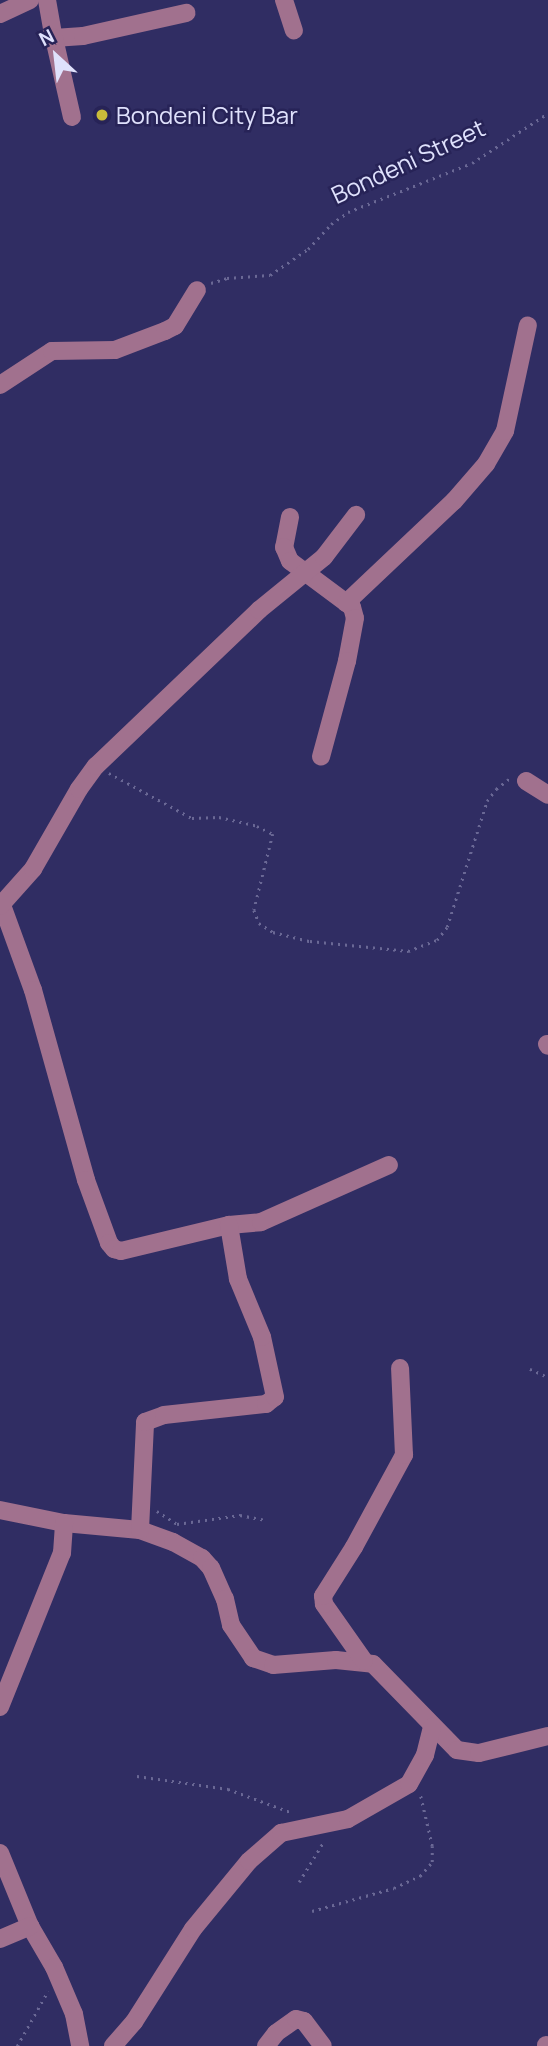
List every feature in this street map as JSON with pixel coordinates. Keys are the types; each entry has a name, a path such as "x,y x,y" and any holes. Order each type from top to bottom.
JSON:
{"street":[{"path":"0,13 30,0"},
{"path":"47,0 72,117"},
{"path":"284,0 294,30"},
{"path":"54,38 83,36 186,13"},
{"path":"0,385 52,351 115,350 165,331 175,326 197,290"},
{"path":"346,603 454,501 486,464 505,431 528,325"},
{"path":"356,515 335,545 260,610 96,766 79,789 33,869 1,905 33,990 86,1180 111,1247 121,1251 229,1225 261,1222 389,1164"},
{"path":"290,517 284,547 290,561 353,610 354,627 320,757"},
{"path":"526,780 548,795"},
{"path":"139,1531 143,1502 143,1426 149,1419 266,1404 274,1400 275,1393 262,1337 237,1279 229,1225"},
{"path":"400,1368 404,1455 354,1547 323,1597 324,1604 364,1661 382,1671 432,1727 457,1750 470,1753 548,1736"},
{"path":"0,1510 64,1523 139,1531 173,1542 207,1562 225,1600 231,1625 253,1658 273,1665 336,1660 364,1661"},
{"path":"0,1707 62,1553 64,1523"},
{"path":"113,2046 134,2022 193,1929 248,1861 276,1835 305,1825 348,1819 410,1784 425,1755 432,1727"},
{"path":"0,1853 30,1926 74,2014 80,2046"},
{"path":"0,1939 30,1926"},
{"path":"266,2046 276,2033 296,2019 304,2021 323,2046"}],"path":[{"name":"Bondeni Street","path":"197,290 228,278 270,275 308,249 331,224 348,212 472,163 548,113"},
{"path":"96,766 189,817 219,817 257,826 273,834 254,910 259,923 273,932 310,942 408,951 437,940 447,927 476,829 496,789 512,777 526,780"},
{"path":"530,1369 548,1377"},
{"path":"143,1502 177,1524 240,1516 265,1520"},
{"path":"137,1776 228,1789 279,1806 294,1814 305,1825"},
{"path":"312,1911 394,1888 420,1876 432,1862 422,1795 410,1784"},
{"path":"299,1882 334,1822"},
{"path":"17,2046 34,2020 56,1974"}],"place":[{"name":"Bondeni City Bar","path":"102,115"}]}
